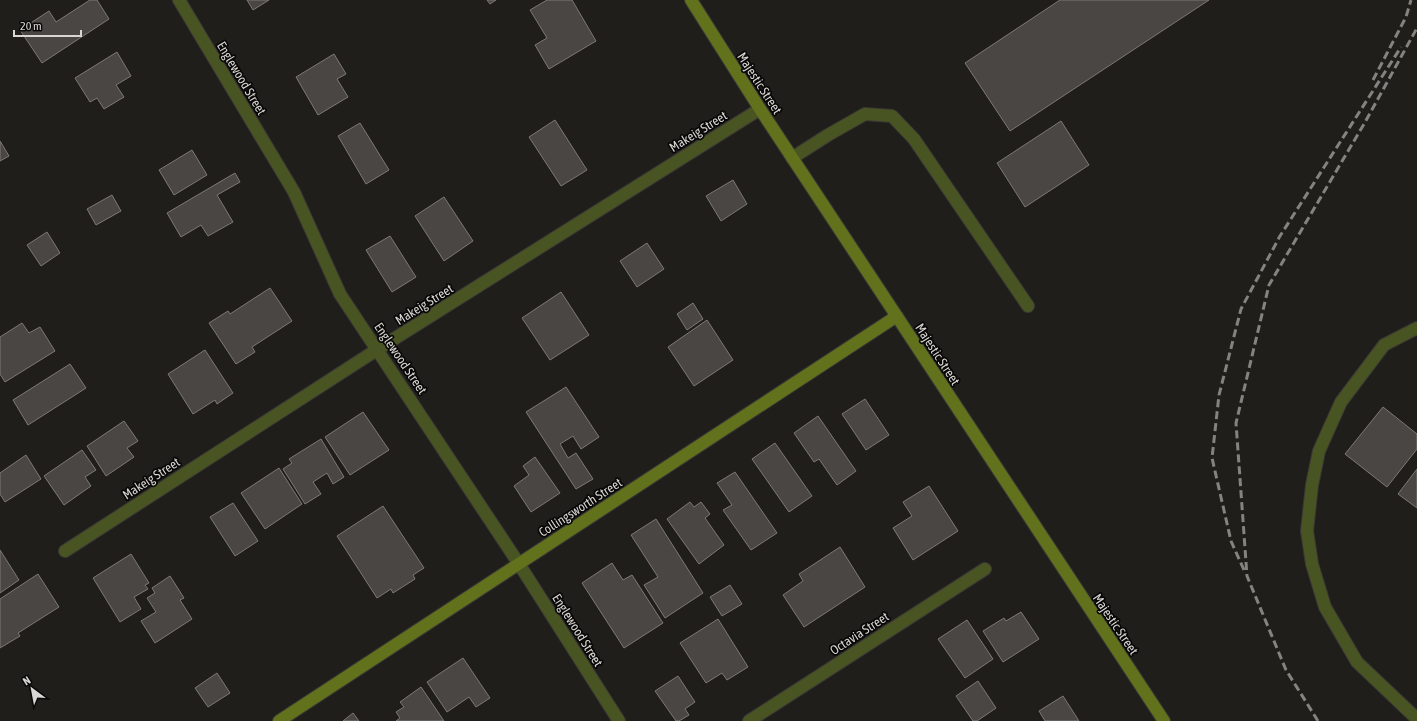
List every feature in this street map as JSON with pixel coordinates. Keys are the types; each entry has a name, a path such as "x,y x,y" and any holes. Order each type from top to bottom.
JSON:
{"street":[{"name":"Englewood Street","path":"179,0 294,192 340,294 378,349 519,564 619,721"},
{"name":"Majestic Street","path":"691,0 792,158 1039,534 1164,721"},
{"name":"Makeig Street","path":"65,550 378,349 760,109"},
{"path":"792,158 865,114 892,116 914,139 1028,306"},
{"name":"Collingsworth Street","path":"279,721 897,316"},
{"path":"1417,328 1384,345 1341,402 1319,451 1312,485 1307,531 1312,564 1325,607 1357,662 1412,716 1417,719"},
{"name":"Octavia Street","path":"749,721 984,569"}],"building":[{"path":"90,0 97,0 109,19 42,63 20,30 49,11 56,22"},
{"path":"247,0 269,0 253,10"},
{"path":"487,0 496,0 490,4"},
{"path":"547,0 572,0 596,41 549,69 535,45 547,38 530,10"},
{"path":"1060,0 1209,0 1010,131 965,63"},
{"path":"117,52 131,76 116,85 124,97 104,109 97,98 90,102 75,78"},
{"path":"334,54 346,74 337,79 348,97 318,115 296,77"},
{"path":"555,120 587,170 561,186 529,137"},
{"path":"1061,121 1089,165 1025,207 997,163"},
{"path":"360,123 389,170 366,184 338,136"},
{"path":"0,141 9,156 0,161"},
{"path":"192,150 207,175 174,195 159,170"},
{"path":"235,173 240,182 217,195 233,222 208,236 201,225 181,237 167,213"},
{"path":"733,180 747,204 721,221 706,196"},
{"path":"112,195 121,211 96,225 87,209"},
{"path":"444,197 473,241 444,261 415,216"},
{"path":"47,232 60,253 41,266 27,245"},
{"path":"390,236 416,277 392,292 366,250"},
{"path":"647,243 664,269 637,287 620,261"},
{"path":"270,288 292,321 252,347 255,352 236,364 209,323 228,311 230,314"},
{"path":"561,292 589,335 550,360 522,318"},
{"path":"693,303 703,319 687,330 677,314"},
{"path":"707,320 733,360 694,386 668,347"},
{"path":"22,323 29,333 40,327 55,351 5,382 0,374 0,337"},
{"path":"205,350 233,393 217,404 215,400 193,414 168,374"},
{"path":"70,364 86,388 28,425 13,400"},
{"path":"566,387 599,437 581,449 573,436 560,444 568,458 576,453 593,479 576,489 526,412"},
{"path":"865,399 889,435 866,450 842,414"},
{"path":"1383,407 1417,434 1417,449 1387,487 1345,454"},
{"path":"363,412 389,450 350,475 325,437"},
{"path":"818,416 856,471 837,485 819,459 814,462 794,433"},
{"path":"124,421 138,441 127,448 134,457 106,476 87,446"},
{"path":"321,439 344,477 333,484 327,473 313,482 321,494 305,504 283,469 292,463 289,459"},
{"path":"775,443 812,496 789,512 752,459"},
{"path":"82,450 96,470 85,477 91,486 64,505 44,476"},
{"path":"26,455 41,479 5,502 0,494 0,473"},
{"path":"535,457 560,493 531,512 514,486 529,475 523,466"},
{"path":"279,468 302,504 265,529 241,493"},
{"path":"1417,469 1417,508 1398,494"},
{"path":"735,472 777,533 751,550 723,510 732,505 717,483"},
{"path":"929,486 958,531 913,560 893,528 912,516 903,502"},
{"path":"690,502 694,507 701,502 710,514 705,518 724,545 699,564 667,519"},
{"path":"233,503 258,541 235,556 210,517"},
{"path":"383,506 424,568 413,575 415,579 393,593 391,589 377,598 337,536"},
{"path":"656,519 703,593 665,618 644,585 658,577 631,535"},
{"path":"840,547 865,587 804,627 783,595 803,581 799,574"},
{"path":"0,550 19,580 0,593"},
{"path":"131,554 149,583 145,585 148,589 134,597 141,609 120,622 93,578"},
{"path":"612,563 623,580 632,575 663,623 624,648 582,583"},
{"path":"38,574 59,607 18,633 20,636 0,648 0,599"},
{"path":"170,576 184,598 180,600 192,619 155,643 141,621 156,612 147,598 155,593 152,588"},
{"path":"730,585 742,604 722,616 710,597"},
{"path":"1021,612 1039,639 1003,662 983,631 1004,618 1006,621"},
{"path":"718,619 748,667 727,680 722,673 706,683 680,643"},
{"path":"967,620 993,659 965,678 938,639"},
{"path":"463,658 490,698 476,707 469,697 447,712 427,682"},
{"path":"217,673 230,693 208,707 195,688"},
{"path":"678,676 695,702 685,709 689,715 679,721 676,721 655,691"},
{"path":"978,681 996,708 977,721 973,721 956,696"},
{"path":"421,687 444,721 396,721 400,718 396,712 404,707 400,702"},
{"path":"1063,696 1079,721 1045,721 1039,711"},
{"path":"353,713 359,721 343,721"}],"railway":[{"path":"1373,80 1406,17 1411,0"},
{"path":"1318,721 1286,670 1247,576 1236,423 1269,285 1364,124 1417,28"},
{"path":"1244,570 1231,541 1212,458 1219,395 1241,309 1280,236 1401,47"}]}
